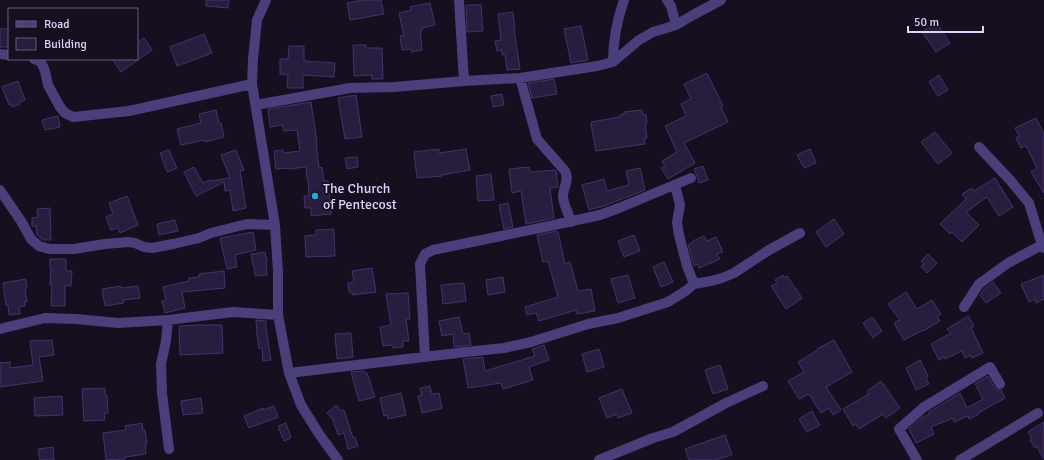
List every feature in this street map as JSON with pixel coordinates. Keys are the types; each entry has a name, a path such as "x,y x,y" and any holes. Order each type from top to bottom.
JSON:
{"street":[{"path":"266,0 257,20 252,84 275,225 278,272 278,315 289,373 301,405 319,434 338,460"},
{"path":"459,0 464,81"},
{"path":"613,62 613,47 618,18 624,0"},
{"path":"667,0 671,6 676,25"},
{"path":"256,105 350,88 394,87 520,78 597,66 613,62 653,32 676,25 721,0"},
{"path":"36,60 41,62 45,71 48,85 60,107 65,114 73,117 129,111 252,84"},
{"path":"520,78 537,139 567,174 563,198 571,222"},
{"path":"964,307 979,284 1008,263 1043,246 1029,203 980,147"},
{"path":"425,357 420,264 425,254 433,250 600,215 691,178"},
{"path":"675,185 680,205 677,222 678,235 694,284"},
{"path":"0,190 32,239 39,246 49,249 74,249 128,242 152,248 199,238 211,233 247,224 275,225"},
{"path":"289,373 504,348 531,342 588,324 618,318 668,302 694,284 722,278 734,273 769,250 800,233"},
{"path":"0,329 45,318 76,319 118,324 168,320 233,312 278,315"},
{"path":"168,320 166,341 161,364 162,393 168,449"},
{"path":"918,460 900,429 924,407 990,367 1000,384"},
{"path":"599,460 653,438 673,432 726,403 763,386"},
{"path":"960,460 1038,413"}],"building":[{"path":"206,0 229,0 228,8 206,6"},
{"path":"364,0 381,0 384,14 350,20 347,3"},
{"path":"430,3 435,25 422,28 423,30 420,31 422,50 411,52 411,49 402,50 400,36 404,36 399,13 411,10 410,7"},
{"path":"466,5 481,5 483,31 467,32"},
{"path":"513,12 520,69 507,70 505,55 502,55 502,50 497,51 495,41 501,40 498,14"},
{"path":"936,22 950,43 936,52 922,32"},
{"path":"581,26 588,60 571,63 564,29"},
{"path":"0,29 8,29 8,47 0,47"},
{"path":"204,34 212,53 177,66 170,47"},
{"path":"144,38 152,50 138,60 138,42"},
{"path":"353,45 366,45 366,48 382,48 383,79 372,79 372,75 354,76"},
{"path":"289,46 304,46 304,61 335,63 334,77 303,75 303,88 287,88 288,75 280,74 280,59 288,59"},
{"path":"113,60 138,60 121,72"},
{"path":"707,73 723,106 721,107 728,122 684,143 695,163 668,179 661,168 665,166 662,161 677,152 665,126 686,116 681,104 691,99 684,84"},
{"path":"939,75 948,90 938,96 929,82"},
{"path":"554,79 557,94 532,98 528,83"},
{"path":"18,81 25,100 12,107 11,104 9,105 2,87"},
{"path":"502,94 504,105 493,107 491,96"},
{"path":"356,95 362,137 345,139 338,98"},
{"path":"311,102 319,168 322,167 324,181 328,181 331,214 311,216 311,208 305,208 304,196 309,196 306,167 276,169 274,151 283,150 284,153 300,151 297,130 284,131 282,125 270,127 268,109"},
{"path":"216,110 224,137 205,142 205,140 181,145 177,129 201,123 199,114"},
{"path":"642,110 643,115 646,115 647,124 645,124 647,138 644,139 645,144 596,151 591,122 620,117 620,115 624,114 624,112"},
{"path":"58,116 60,127 45,130 42,120"},
{"path":"1036,118 1044,134 1044,193 1031,172 1037,168 1026,146 1021,148 1016,138 1019,136 1015,128"},
{"path":"935,132 952,153 938,164 921,142"},
{"path":"439,149 439,153 466,149 470,170 442,176 417,178 414,152"},
{"path":"810,149 816,163 804,168 797,155"},
{"path":"169,150 177,168 167,172 160,153"},
{"path":"236,150 244,170 240,171 246,208 233,211 230,190 225,191 224,182 196,196 184,172 194,167 203,183 210,180 230,178 221,155"},
{"path":"357,157 358,167 347,169 345,158"},
{"path":"703,166 708,180 699,183 694,169"},
{"path":"529,167 530,172 556,170 558,187 550,188 554,218 526,224 521,191 512,193 509,169"},
{"path":"640,168 645,190 604,206 589,210 582,185 604,179 607,191 629,185 626,171"},
{"path":"491,174 494,200 478,201 476,176"},
{"path":"995,178 1013,207 999,216 987,197 966,212 979,225 962,242 952,232 950,234 940,224 966,199 962,194 972,188 974,191"},
{"path":"127,196 138,225 120,233 118,228 111,230 106,217 113,214 109,203"},
{"path":"508,203 513,227 504,229 499,205"},
{"path":"50,208 51,240 43,240 37,235 36,226 32,226 32,218 38,217 37,209"},
{"path":"834,219 844,234 826,247 816,232"},
{"path":"175,220 178,231 159,235 157,224"},
{"path":"334,229 335,256 306,257 305,236 316,235 316,230"},
{"path":"556,231 558,232 565,264 570,262 578,291 591,289 595,311 577,314 576,310 539,321 536,313 527,315 525,307 558,297 548,261 543,262 537,235"},
{"path":"253,232 256,250 235,255 237,267 227,269 220,238"},
{"path":"634,235 640,251 624,257 618,241"},
{"path":"704,236 707,241 716,237 723,252 717,254 720,259 699,268 698,264 694,266 688,245"},
{"path":"265,252 267,275 255,276 251,254"},
{"path":"928,254 937,263 927,273 921,266 924,264 921,261"},
{"path":"50,259 66,259 66,271 72,271 71,286 65,285 65,306 51,306 52,285 50,285"},
{"path":"664,262 673,282 661,287 653,267"},
{"path":"372,268 376,292 352,295 352,292 349,292 348,283 354,282 352,271"},
{"path":"224,271 225,288 182,292 185,308 165,313 162,301 166,300 163,287 189,281 189,278 199,277 199,274"},
{"path":"628,275 635,298 618,303 611,279"},
{"path":"783,275 784,277 787,276 802,298 786,309 771,286 777,283 775,280"},
{"path":"1044,275 1044,299 1036,303 1035,299 1029,302 1021,284"},
{"path":"503,277 505,292 488,295 486,280"},
{"path":"26,279 27,288 25,289 27,302 24,302 25,306 19,307 20,314 9,315 3,283"},
{"path":"993,282 1001,293 986,303 980,295 984,289"},
{"path":"464,283 466,301 443,304 441,285"},
{"path":"121,286 121,288 138,286 140,298 123,300 124,303 105,306 102,289"},
{"path":"906,292 917,309 932,300 941,314 937,316 940,321 904,340 895,325 895,322 900,320 888,304"},
{"path":"408,293 410,319 406,319 409,341 403,341 403,347 393,348 392,345 383,346 380,327 391,325 386,294"},
{"path":"968,316 974,326 971,328 983,353 972,358 971,355 965,358 962,351 945,359 944,357 939,360 931,344 951,333 947,329"},
{"path":"459,317 463,334 469,333 471,345 454,347 453,334 442,336 439,321"},
{"path":"872,317 882,331 873,338 863,323"},
{"path":"256,320 266,321 271,360 263,361 262,348 259,348"},
{"path":"222,325 223,353 180,355 179,326"},
{"path":"351,333 353,357 337,359 335,334"},
{"path":"52,340 54,355 39,357 43,381 0,387 0,363 10,362 10,368 33,365 30,341"},
{"path":"834,340 852,372 826,387 841,410 833,415 829,408 821,413 809,394 799,399 788,381 804,372 798,362"},
{"path":"544,345 549,360 529,367 533,380 503,389 501,383 468,388 463,359 483,357 485,371 535,356 532,349"},
{"path":"599,349 604,367 587,372 582,354"},
{"path":"920,360 928,376 926,377 929,384 916,390 906,368"},
{"path":"720,365 728,389 713,394 705,370"},
{"path":"364,371 367,373 375,397 359,401 351,372"},
{"path":"988,376 994,387 997,390 1001,390 1005,398 969,419 968,416 954,422 953,418 931,427 934,434 916,443 909,429 921,418 929,414 929,412 960,393 967,408 983,399 975,384"},
{"path":"881,381 900,408 886,418 883,414 859,429 856,424 853,426 843,409 869,394 867,391"},
{"path":"430,386 432,394 439,393 442,408 422,413 418,396 422,395 420,388"},
{"path":"105,388 108,413 104,413 105,420 84,421 82,389"},
{"path":"622,389 632,413 618,418 617,414 607,418 599,398"},
{"path":"401,393 406,415 388,419 387,415 384,416 380,398"},
{"path":"62,396 63,415 35,416 34,398"},
{"path":"201,398 203,413 183,415 181,401"},
{"path":"336,405 341,411 344,410 353,438 355,437 358,446 348,449 344,433 338,435 333,420 327,413"},
{"path":"274,406 278,417 249,428 244,416 263,408 263,410"},
{"path":"812,411 820,425 807,432 799,419"},
{"path":"1044,422 1044,459 1037,447 1035,448 1030,440 1032,439 1028,432"},
{"path":"142,423 143,430 145,430 147,444 145,444 146,454 125,457 125,459 106,460 103,433 126,430 125,426"},
{"path":"286,423 291,438 284,441 278,426"},
{"path":"725,435 732,455 715,460 689,460 685,449"},
{"path":"53,447 54,460 40,460 38,449"}],"place":[{"name":"The Church of Pentecost","path":"315,196"}]}
